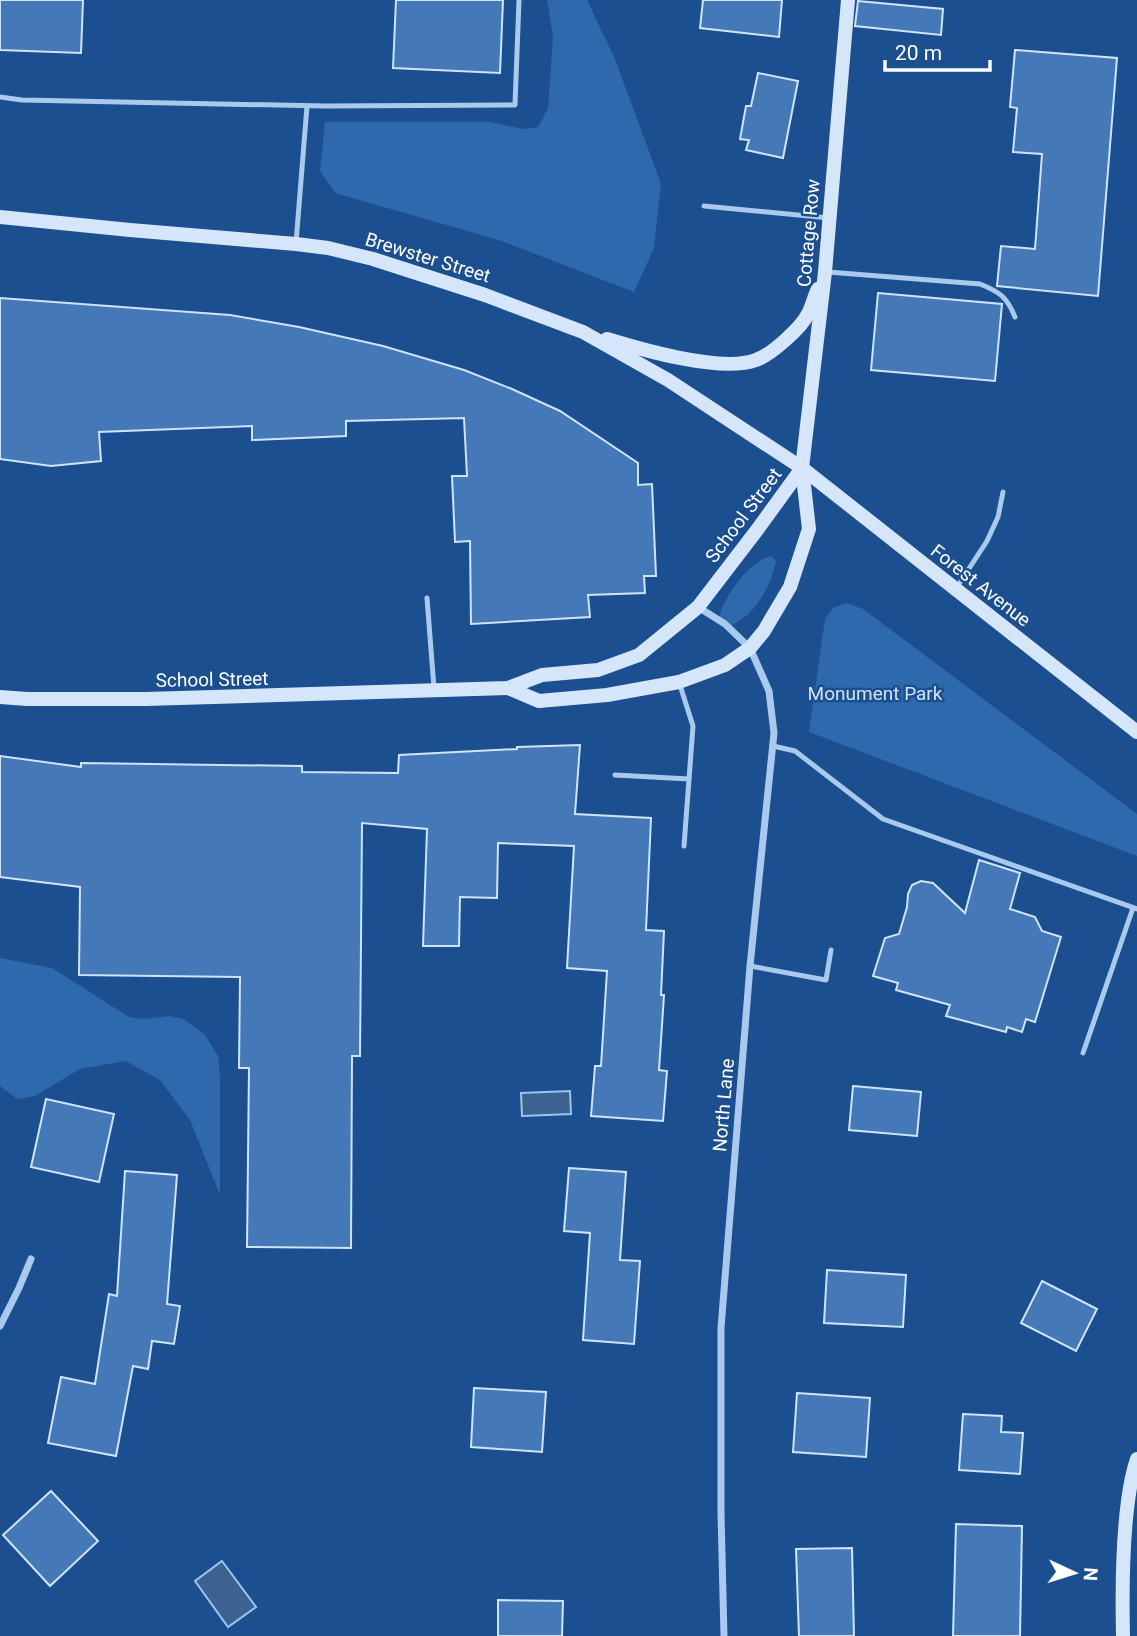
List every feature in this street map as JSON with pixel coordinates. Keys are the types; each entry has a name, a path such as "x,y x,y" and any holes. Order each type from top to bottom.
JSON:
{"street":[{"name":"Cottage Row","path":"802,468 825,272 848,0"},
{"name":"Brewster Street","path":"0,217 296,244 328,248 373,259 485,295 583,332 668,380 802,468"},
{"path":"583,332 647,351 738,365 763,357 782,344 807,317 825,272"},
{"name":"Forest Avenue","path":"802,468 1137,732"},
{"name":"School Street","path":"0,696 27,699 146,699 508,688 542,675 598,670 639,655 698,607 802,468"},
{"name":"School Street","path":"508,688 539,701 607,695 679,682 725,665 750,648 764,631 790,587 809,529 802,468"},
{"name":"North Lane","path":"698,607 725,624 750,648 769,691 774,733 750,966 721,1328 724,1636"},
{"path":"0,1326 31,1259"},
{"path":"1123,1636 1124,1529 1132,1472 1137,1459"}],"lane":[{"path":"0,97 22,100 307,106 515,105 519,0"},
{"path":"296,244 307,106"},
{"path":"704,206 829,218"},
{"path":"825,272 981,284 995,290 1008,301 1015,317"},
{"path":"955,589 987,541 998,517 1003,492"},
{"path":"427,598 434,691"},
{"path":"679,682 693,726 684,846"},
{"path":"772,746 795,751 883,819 1135,908 1083,1053"},
{"path":"615,775 689,779"},
{"path":"750,966 826,980 831,950"}],"green space":[{"path":"547,0 587,0 615,59 661,184 654,248 634,292 499,240 335,193 320,171 325,122 490,122 523,129 538,127 548,108 553,37"},
{"path":"771,556 776,561 774,571 753,609 727,627 719,622 724,603 737,583 754,565"},
{"name":"Monument Park","path":"847,603 863,609 1137,814 1137,856 809,732 825,619 833,608"},
{"path":"0,958 52,968 129,1017 144,1019 169,1016 184,1019 205,1035 218,1056 220,1077 220,1195 190,1120 160,1080 126,1061 80,1069 35,1096 17,1099 0,1086"}],"shaded area":[{"path":"570,1091 571,1114 522,1116 521,1093"},
{"path":"222,1561 256,1607 228,1627 195,1581"}],"building":[{"path":"0,0 83,0 81,53 0,50"},
{"path":"396,0 503,0 500,73 393,68"},
{"path":"703,0 782,0 779,37 700,28"},
{"path":"858,1 943,9 941,35 855,26"},
{"path":"1015,50 1117,58 1098,296 997,286 1001,246 1035,249 1042,154 1013,152 1017,108 1010,107"},
{"path":"758,73 798,81 783,158 746,150 749,140 740,139 746,106 751,106"},
{"path":"878,293 1002,304 995,381 871,370"},
{"path":"0,298 230,315 299,327 383,346 464,370 512,389 560,411 638,463 638,485 652,484 656,576 644,576 645,593 588,595 590,617 471,624 470,541 455,542 452,476 467,476 464,418 346,421 346,436 252,440 252,426 99,432 101,461 51,466 0,459"},
{"path":"580,745 575,814 651,818 646,930 664,931 661,995 664,995 659,1070 667,1071 663,1121 591,1116 595,1066 601,1066 607,971 567,968 574,846 498,843 497,898 460,897 459,946 423,946 427,829 362,823 360,1056 352,1056 351,1248 247,1247 249,1068 239,1068 240,977 79,975 80,887 0,877 0,756 81,767 81,763 302,766 302,772 398,773 399,755"},
{"path":"979,860 1020,873 1010,909 1035,917 1042,931 1061,937 1035,1022 1026,1019 1022,1032 1007,1027 1006,1032 946,1016 950,1005 896,990 898,983 873,976 885,938 899,934 912,885 921,881 933,883 965,913"},
{"path":"853,1086 921,1092 917,1136 849,1130"},
{"path":"46,1099 114,1114 99,1182 31,1167"},
{"path":"569,1168 626,1172 620,1260 640,1261 634,1344 583,1340 590,1233 564,1231"},
{"path":"125,1171 177,1175 167,1304 180,1306 174,1344 152,1341 148,1369 133,1366 116,1456 48,1443 61,1377 95,1384 109,1294 117,1296"},
{"path":"827,1270 906,1275 903,1327 824,1323"},
{"path":"1042,1281 1097,1309 1076,1351 1021,1323"},
{"path":"474,1388 546,1392 542,1452 471,1447"},
{"path":"797,1393 870,1398 866,1457 793,1452"},
{"path":"963,1414 1002,1416 1001,1432 1023,1433 1020,1474 959,1470"},
{"path":"51,1491 98,1541 50,1586 3,1535"},
{"path":"956,1524 1022,1526 1020,1636 953,1636"},
{"path":"852,1548 854,1636 799,1636 796,1549"},
{"path":"498,1600 563,1601 562,1636 498,1636"}]}
